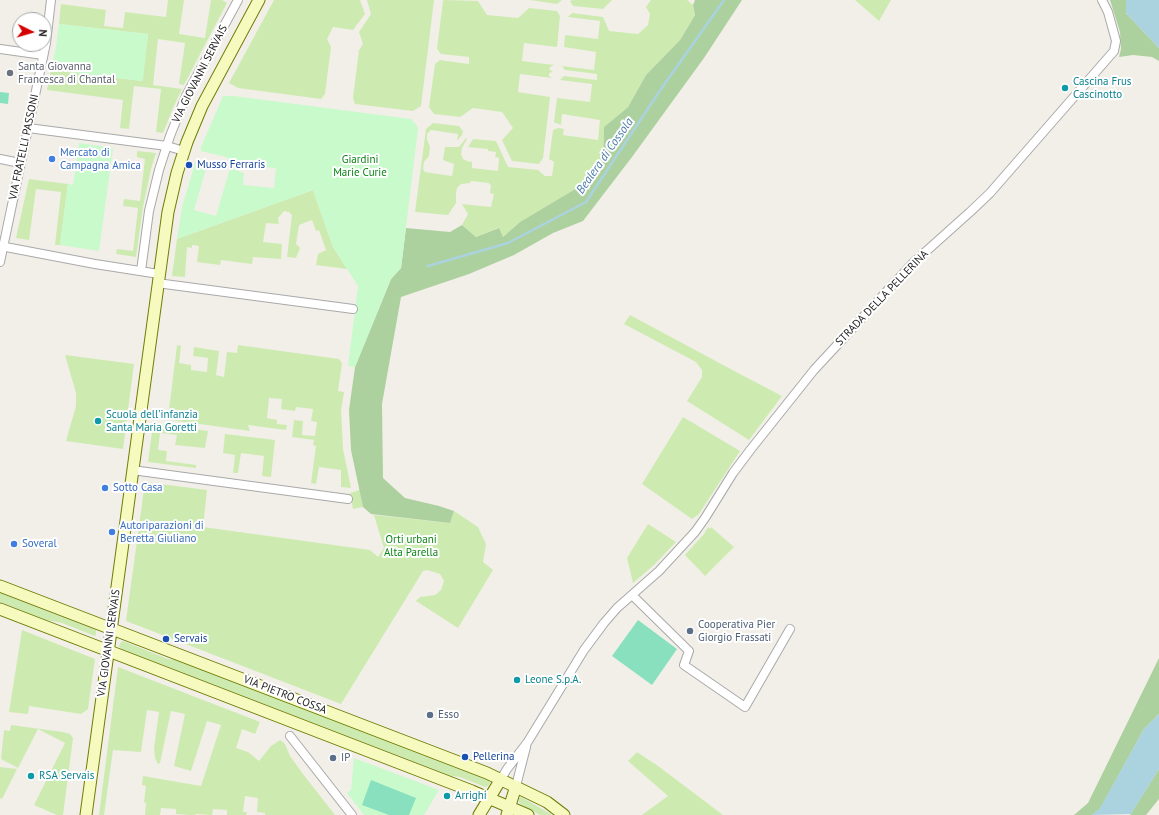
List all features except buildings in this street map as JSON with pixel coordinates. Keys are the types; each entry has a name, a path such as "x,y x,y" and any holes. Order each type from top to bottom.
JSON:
{"main road":[{"name":"VIA GIOVANNI SERVAIS","path":"86,815 168,212 177,172 202,106 259,0"},
{"name":"VIA PIETRO COSSA","path":"0,586 501,779 547,802 564,815"},
{"name":"VIA PIETRO COSSA","path":"0,609 108,652 490,798 508,811 528,815"},
{"path":"480,815 501,779"},
{"path":"508,811 516,786"}],"street":[{"name":"VIA FRATELLI PASSONI","path":"2,246 43,55 52,0"},
{"name":"VIA GIOVANNI SERVAIS","path":"141,271 149,211 159,170 167,146 186,96 238,0"},
{"name":"STRADA DELLA PELLERINA","path":"501,779 527,743 584,650 617,608 659,570 695,532 751,448 814,370 913,263 990,193 1111,56 1114,51 1116,41 1112,24 1103,2"},
{"path":"0,49 43,55"},
{"path":"28,128 167,146 184,151"},
{"path":"0,159 20,163"},
{"path":"0,262 2,246 95,264 141,271 158,279 352,309"},
{"path":"132,470 348,499"},
{"path":"632,595 688,651 684,665 745,707 790,629"},
{"path":"290,736 352,815"},
{"name":"STRADA DELLA PELLERINA","path":"516,786 527,743"}],"green space":[{"path":"168,0 184,0 179,34 205,38 211,0 222,0 227,3 184,85 179,84 185,43 158,39 153,85 182,89 163,133 156,132 161,89 134,86 129,129 120,128 123,100 47,90 51,70 142,81 148,34 59,24 61,4 106,10 104,26 123,28 125,12 166,17"},
{"path":"274,0 360,0 365,14 353,30 333,27 327,39 331,47 325,94 321,99 238,88 229,83"},
{"path":"367,0 434,0 421,106 413,111 355,104 353,98 359,50 363,44 359,32 371,14"},
{"path":"444,0 478,1 487,15 518,18 529,8 557,11 560,16 557,47 524,43 522,61 554,65 549,69 553,72 549,73 549,76 552,78 520,74 518,92 550,97 543,158 539,164 512,161 502,140 513,128 502,112 473,108 460,117 434,114 429,107 435,64 440,60 469,64 469,57 441,54 437,49"},
{"path":"530,0 562,0 557,4"},
{"path":"612,0 603,9 573,6 570,1"},
{"path":"651,0 687,0 693,5 695,15 680,40 646,75 628,107 604,127 603,166 597,176 520,222 503,237 498,228 476,237 462,225 468,214 462,204 491,207 494,194 490,193 491,185 489,183 471,181 470,183 461,184 457,188 456,203 448,215 415,212 426,129 433,123 459,126 463,131 462,135 457,141 458,134 431,130 427,134 427,140 430,147 429,156 424,162 423,169 425,172 452,176 454,164 443,160 445,147 459,147 466,138 467,139 462,148 461,154 463,159 472,162 472,168 498,171 499,158 495,157 496,152 488,151 488,149 468,147 473,139 496,141 508,167 538,170 545,176 552,176 554,162 549,159 553,130 558,128 564,129 563,135 598,140 600,120 562,114 561,125 554,122 557,98 590,102 592,84 560,80 564,76 597,80 597,74 565,70 562,66 594,70 596,52 564,47 565,35 598,39 600,21 568,17 572,13 603,17 609,31 638,34 648,25 650,14 646,7"},
{"path":"695,0 742,0 704,58 583,221 553,233 514,255 469,274 401,297 382,404 383,478 405,498 454,511 450,523 371,514 363,507 351,450 349,410 355,367 391,279 401,268 406,228 450,232 462,225 476,237 499,228 503,237 520,222 597,176 603,166 604,127 628,107 646,75 680,40 695,15 693,5"},
{"path":"855,0 891,0 879,21"},
{"path":"1110,0 1126,0 1126,13 1159,48 1159,61 1152,57 1133,55 1119,57 1121,49 1120,32"},
{"path":"59,24 148,34 143,81 51,70"},
{"path":"0,92 9,93 8,104 0,103"},
{"name":"Giardini Marie Curie","path":"223,96 234,96 411,119 417,126 418,129 401,268 391,279 355,367 348,366 358,286 333,247 313,190 177,239 182,207 196,160 208,162 194,210 216,216 230,168 244,173 243,185 274,188 276,168 245,166 231,161 226,157 201,151 201,147"},
{"path":"79,143 113,148 99,251 60,245 68,184 73,185"},
{"path":"137,151 156,153 143,207 136,257 116,254 117,249 133,251 138,208 123,206 124,199 140,201 145,159 137,157"},
{"path":"29,179 68,184 60,245 55,245 61,192 36,189 29,240 16,238"},
{"path":"313,190 333,247 347,269 316,265 318,254 326,250 319,230 316,231 312,220 299,225 296,244 300,248 296,258 287,257 292,215 289,212 284,211 278,218 279,224 266,223 263,242 282,244 281,259 253,257 252,264 221,260 220,265 197,262 199,246 192,245 192,248 187,247 185,277 172,276 177,239"},
{"path":"630,315 782,396 749,440 687,401 702,377 702,370 696,362 624,324"},
{"path":"177,345 181,346 179,363 191,365 191,370 207,372 208,358 193,356 194,347 219,351 216,375 224,377 227,352 237,353 238,345 339,359 342,363 338,391 344,392 341,411 343,449 351,488 341,487 341,470 319,467 316,484 311,483 316,446 313,445 314,440 292,437 294,420 303,421 302,435 315,436 317,422 311,421 313,409 296,407 295,411 281,409 282,399 269,398 267,418 277,420 277,424 287,425 286,430 248,425 250,431 171,420 168,418"},
{"path":"65,355 134,364 123,449 66,441 76,406 76,393"},
{"path":"683,417 740,451 699,514 692,519 642,484"},
{"path":"153,424 208,431 205,448 175,445 177,435 160,433 158,450 167,451 166,461 196,465 196,468 148,462"},
{"path":"225,434 275,440 271,477 262,476 264,456 241,453 238,473 233,473 235,455 223,453"},
{"name":"Orti urbani Alta Parella","path":"145,482 207,490 203,527 370,550 378,557 384,548 374,515 450,523 454,511 478,527 486,544 483,562 493,570 458,628 416,601 420,597 435,595 441,590 444,581 440,574 427,570 423,571 341,704 126,621"},
{"path":"360,490 363,507 353,509 350,493"},
{"path":"648,524 676,542 654,565 633,583 627,558"},
{"path":"708,527 710,529 711,527 734,547 705,576 685,555 704,534"},
{"path":"0,593 96,630 96,635 95,636 62,623 46,620 0,602"},
{"path":"638,620 677,649 652,685 612,656"},
{"path":"22,630 95,659 88,709 81,714 29,706 28,714 9,712"},
{"path":"123,641 168,659 177,660 489,780 490,783 485,787 460,777 451,776 121,649 119,646"},
{"path":"1159,658 1159,714 1144,729 1100,809 1092,815 1074,815 1088,803"},
{"path":"118,667 260,722 255,734 242,729 236,748 248,752 259,761 271,746 280,740 285,744 290,756 335,815 265,815 265,813 257,812 258,798 245,796 243,812 247,812 246,815 227,815 227,810 213,809 212,815 176,814 176,809 161,808 160,815 145,815 146,803 144,802 146,786 142,785 143,776 201,786 221,725 207,721 191,771 174,766 185,714 171,711 160,763 158,764 155,758 154,748 159,712 147,710 141,752 113,750 104,815 99,815"},
{"path":"11,725 63,732 70,734 73,738 63,815 57,815 34,805 65,743 38,729 18,768 1,759 4,730 10,731"},
{"path":"637,752 723,815 642,815 668,796 628,761"},
{"path":"354,758 439,790 424,815 364,815 347,793 351,790"},
{"path":"0,767 17,769 2,799 0,798"},
{"path":"1159,769 1159,799 1146,815 1130,815"},
{"path":"371,780 416,798 409,815 389,815 362,805"},
{"path":"521,797 552,815 540,815 519,803 519,798"}],"water":[{"path":"1126,0 1159,0 1159,48 1126,13"},
{"path":"1159,714 1159,769 1131,814 1092,815 1100,808 1144,729"}],"waterway":[{"name":"Bealera di Cossola","path":"428,266 508,243 586,202 659,92 724,0"}],"place":[{"name":"Santa Giovanna Francesca di Chantal","path":"10,73"},
{"name":"Cascina Frus Cascinotto","path":"1065,88"},
{"name":"Mercato di Campagna Amica","path":"52,159"},
{"name":"Musso Ferraris","path":"189,165"},
{"name":"Scuola dell'infanzia Santa Maria Goretti","path":"98,421"},
{"name":"Sotto Casa","path":"105,488"},
{"name":"Autoriparazioni di Beretta Giuliano","path":"112,532"},
{"name":"Soveral","path":"14,544"},
{"name":"Cooperativa Pier Giorgio Frassati","path":"690,631"},
{"name":"Servais","path":"166,639"},
{"name":"Leone S.p.A.","path":"517,680"},
{"name":"Esso","path":"430,715"},
{"name":"Pellerina","path":"465,757"},
{"name":"IP","path":"333,758"},
{"name":"RSA Servais","path":"31,776"},
{"name":"Arrighi","path":"447,796"}]}
